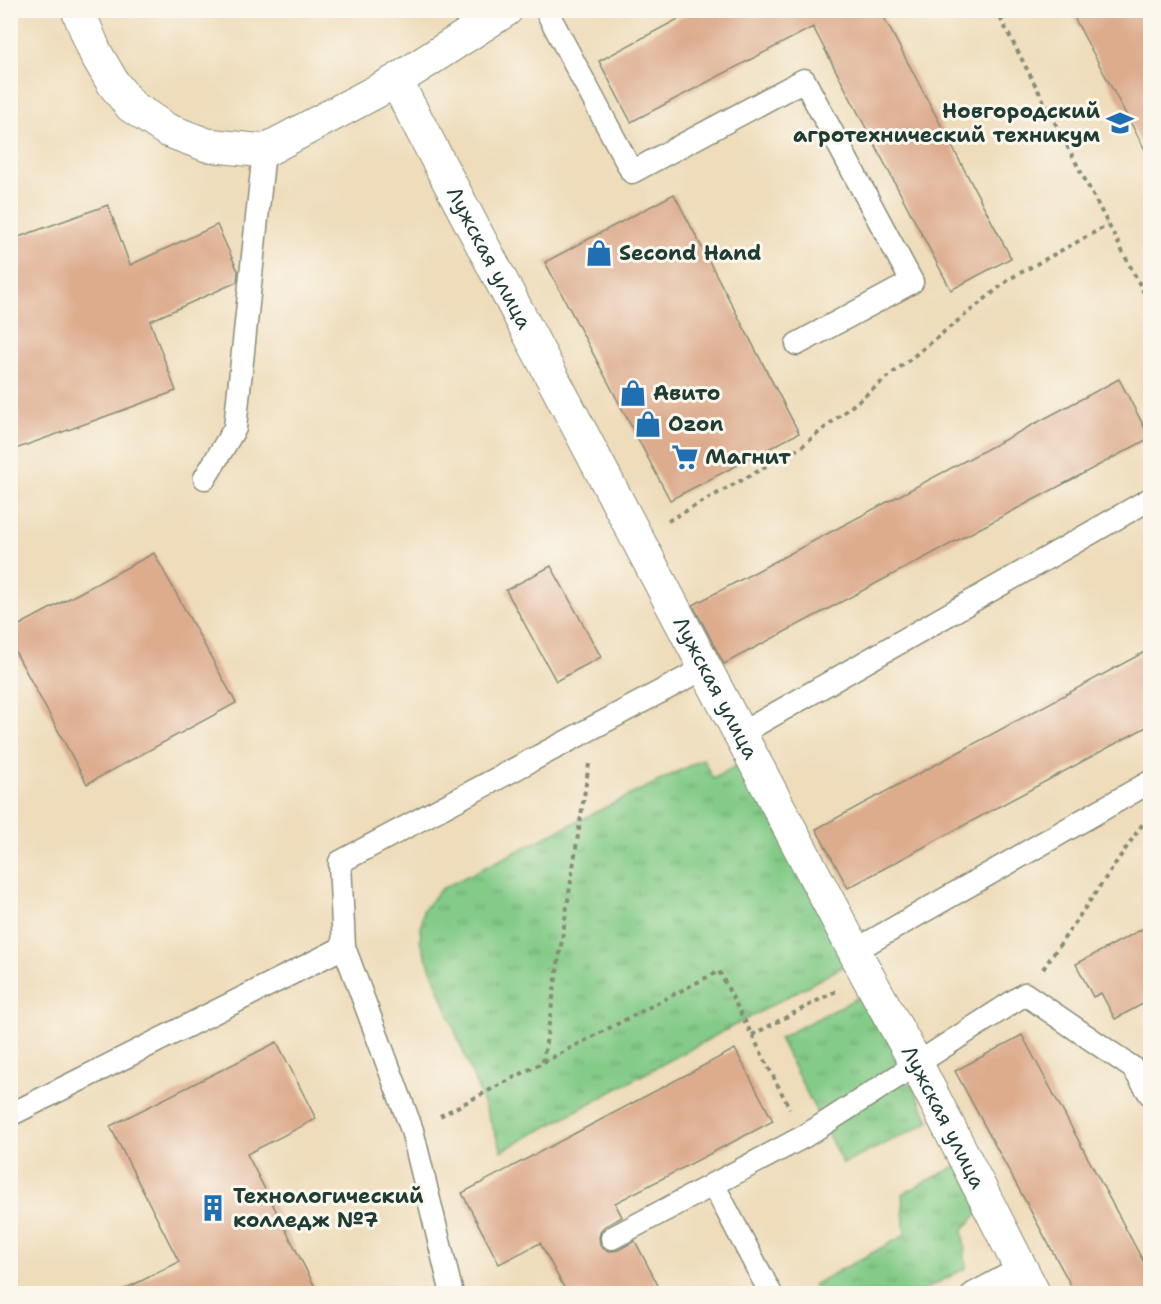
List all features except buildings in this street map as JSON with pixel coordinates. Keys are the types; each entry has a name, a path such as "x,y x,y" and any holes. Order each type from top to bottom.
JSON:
{"street":[{"path":"78,10 95,52 113,83 131,106 167,130 207,145 264,151 396,81 506,10"},
{"name":"Лужская улица","path":"396,81 860,963 917,1065 1028,1281"}],"lane":[{"path":"546,10 632,172 804,80 912,282 796,344"},
{"path":"205,478 236,428 264,151"},
{"path":"740,734 1150,499"},
{"path":"452,1293 412,1130 344,946 340,862 705,668"},
{"path":"860,963 1150,782"},
{"path":"10,1115 344,946"},
{"path":"612,1238 804,1136 1025,994 1142,1064 1150,1094"},
{"path":"714,1184 771,1293"},
{"path":"973,1293 1028,1281"}],"path":[{"path":"996,10 1150,304"},
{"path":"637,538 801,447 1011,278 1108,225"},
{"path":"543,1062 594,727"},
{"path":"1025,994 1150,813"},
{"path":"752,1035 860,963"},
{"path":"412,1130 719,971 804,1136"}],"green space":[{"path":"703,759 713,779 744,761 848,964 502,1151 420,941 423,910 441,889"},
{"path":"867,993 930,1122 843,1164 779,1038"},
{"path":"960,1164 981,1211 963,1229 966,1268 918,1293 818,1293 813,1285 905,1235 902,1194"}],"place":[{"name":"Новгородский агротехнический техникум","path":"1120,123"},
{"name":"Second Hand","path":"599,253"},
{"name":"Авито","path":"633,393"},
{"name":"Ozon","path":"648,424"},
{"name":"Магнит","path":"685,457"},
{"name":"Технологический колледж №7","path":"213,1208"}]}
